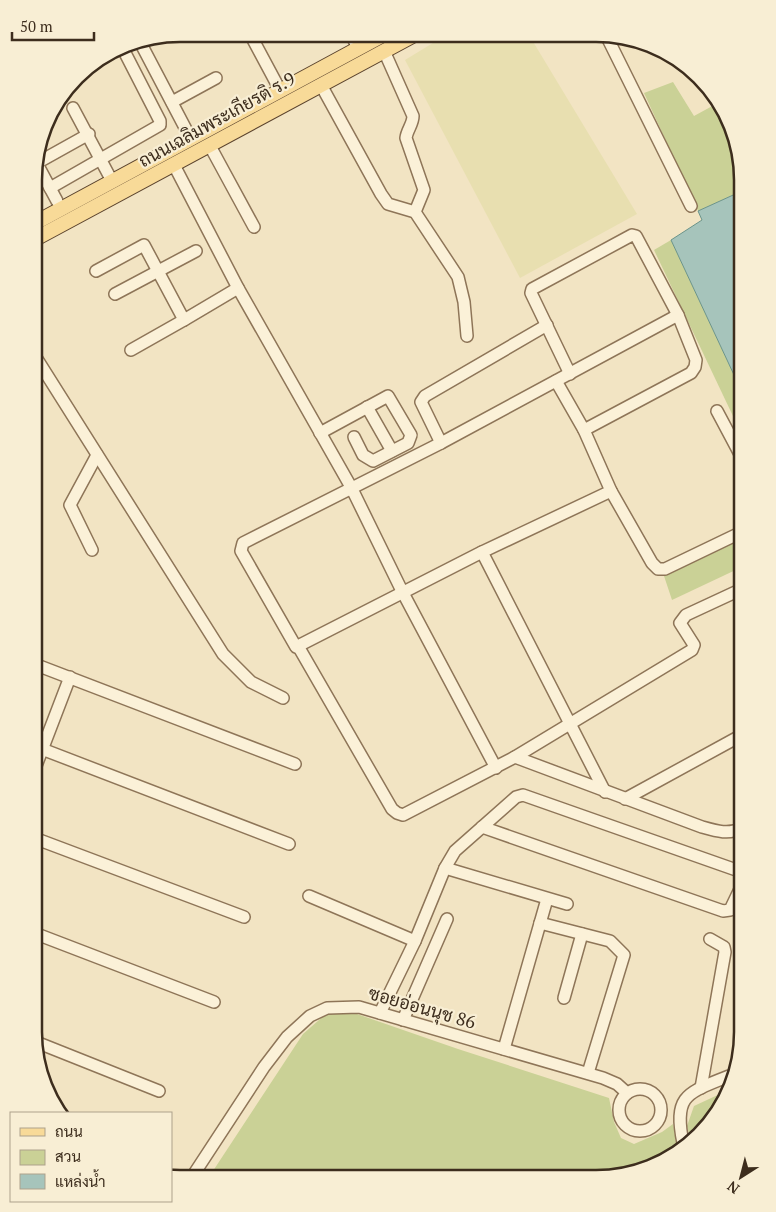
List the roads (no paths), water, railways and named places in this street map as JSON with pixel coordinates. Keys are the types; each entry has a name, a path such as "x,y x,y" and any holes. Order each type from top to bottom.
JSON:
{"main road":[{"name":"ถนนเฉลิมพระเกียรติ ร.9","path":"43,235 401,42"},
{"name":"ถนนเฉลิมพระเกียรติ ร.9","path":"43,219 369,43"}],"street":[{"path":"255,43 280,90"},
{"path":"355,43 358,48"},
{"path":"610,44 691,206"},
{"path":"143,48 191,139"},
{"path":"385,52 413,116 413,121 407,130 406,138 424,190 415,212"},
{"path":"50,188 160,125 160,121 126,54"},
{"path":"172,102 216,78"},
{"path":"321,85 388,204 415,212 458,277 464,302 467,336"},
{"path":"73,108 89,134 112,181"},
{"path":"45,157 89,134"},
{"path":"210,146 254,227"},
{"path":"174,165 238,288 351,487 402,591 496,768"},
{"path":"43,175 57,201"},
{"path":"570,374 531,293 534,286 632,235 640,240 678,315 696,360 696,367 691,373 584,430"},
{"path":"96,271 144,245 184,320"},
{"path":"115,294 196,251"},
{"path":"131,350 238,288"},
{"path":"678,315 441,443 351,487 241,546 241,551 294,646 298,646 392,809 397,813 403,814 496,768 692,650 694,644 680,623 682,619 686,615 734,593"},
{"path":"441,443 421,402 425,396 546,325"},
{"path":"43,376 97,455 223,654 252,682 283,698"},
{"path":"556,381 584,430 611,491 652,563 658,569 665,569 734,536"},
{"path":"320,434 385,396 391,398 411,435 408,443 374,461 369,460 363,455 354,437"},
{"path":"367,407 392,451"},
{"path":"717,411 734,442"},
{"path":"92,550 70,505 97,455"},
{"path":"298,646 402,591 611,491"},
{"path":"482,552 605,792"},
{"path":"43,667 295,764"},
{"path":"43,737 70,677"},
{"path":"624,799 733,740"},
{"path":"43,750 289,844"},
{"path":"515,757 624,799 720,832 733,831"},
{"path":"380,1013 415,941 454,851 516,797 523,795 733,869"},
{"path":"482,827 723,911 730,910 733,903"},
{"path":"43,841 244,917"},
{"path":"445,868 567,904"},
{"path":"310,896 415,941"},
{"path":"504,1049 548,899"},
{"path":"402,1020 447,919"},
{"path":"540,923 610,941 624,955 588,1073"},
{"path":"564,998 582,934"},
{"path":"43,936 214,1002"},
{"path":"701,1088 725,952 724,947 710,939"},
{"name":"ซอยอ่อนนุช 86","path":"197,1170 264,1067 287,1037 310,1016 327,1008 359,1007 588,1073 617,1084 627,1093"},
{"path":"44,1045 159,1091"},
{"path":"682,1138 678,1120 679,1109 693,1092 725,1078"}],"water":[{"path":"734,195 734,374 671,240 702,220 698,211"}]}
